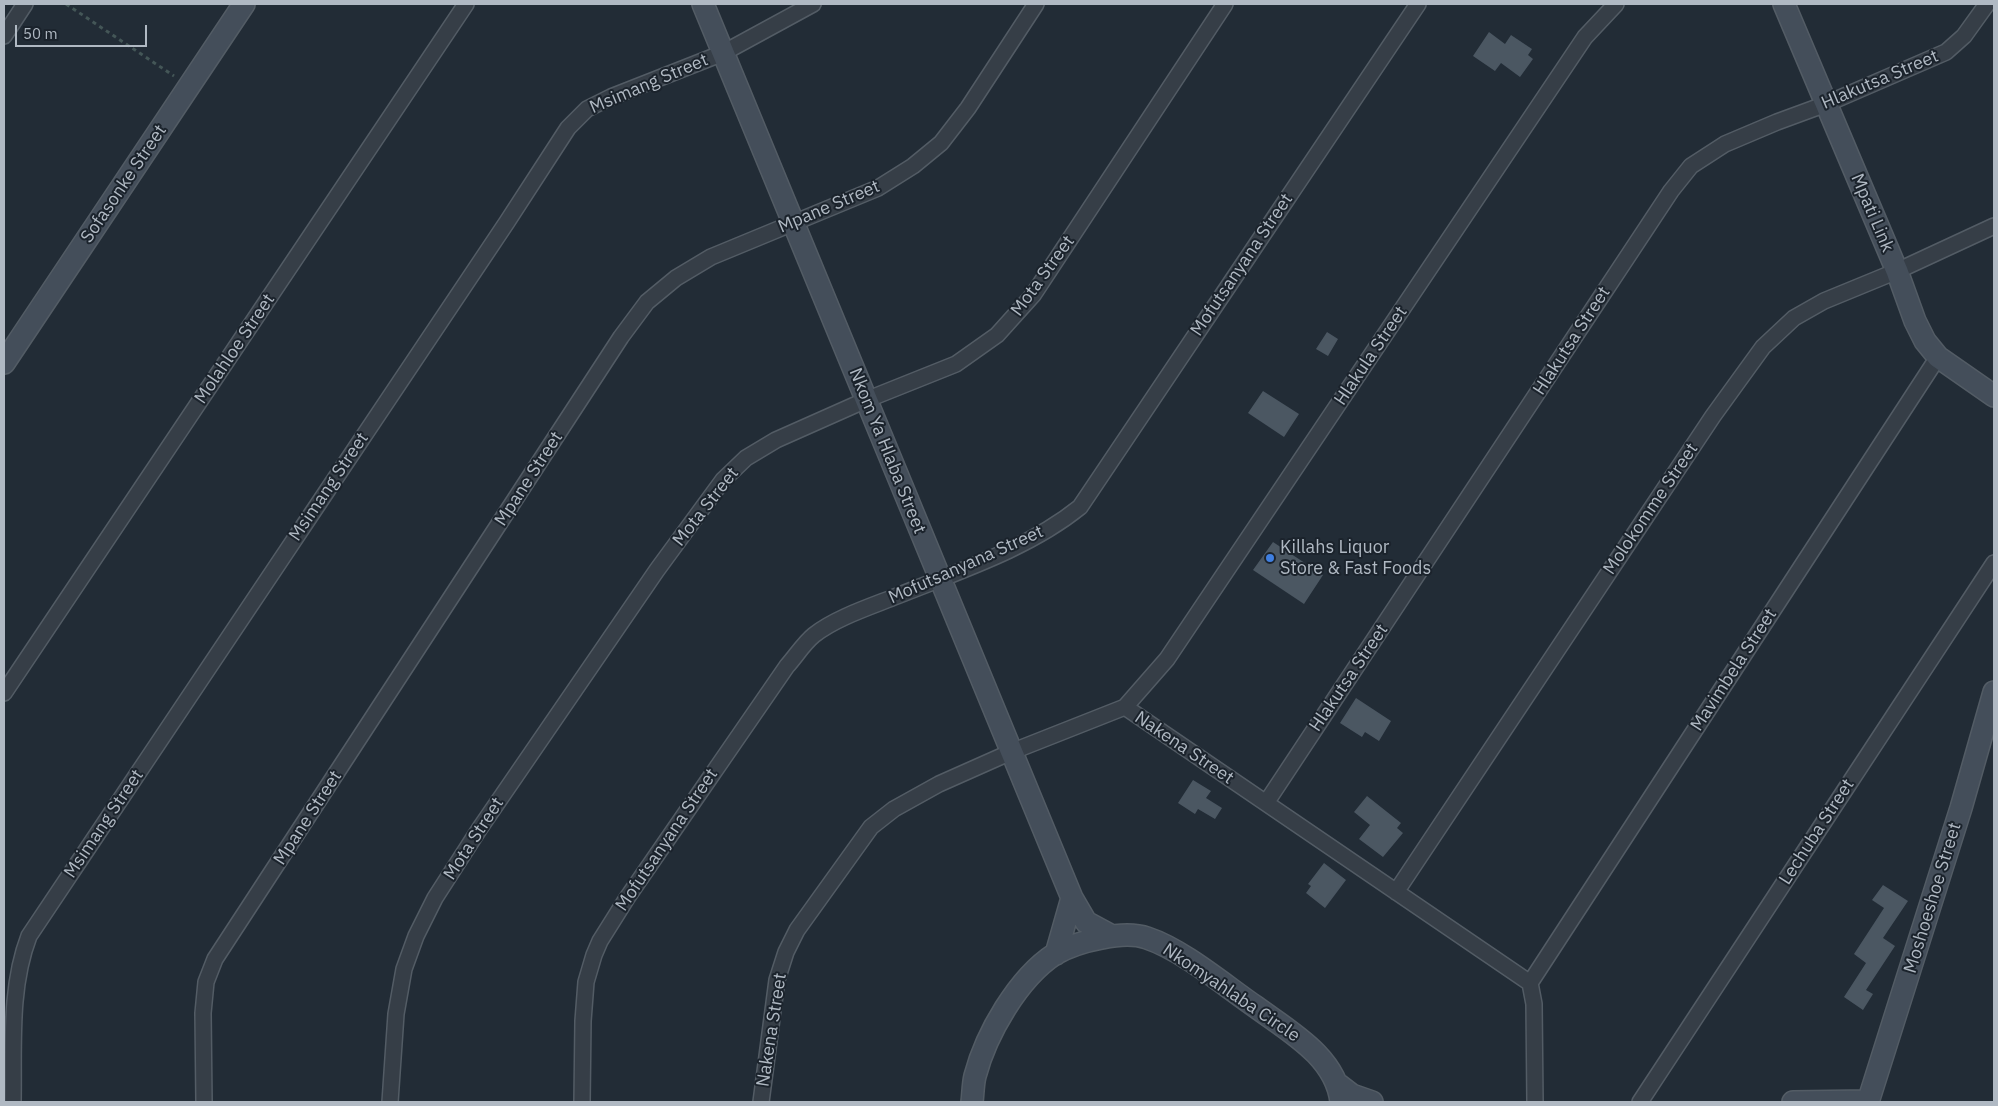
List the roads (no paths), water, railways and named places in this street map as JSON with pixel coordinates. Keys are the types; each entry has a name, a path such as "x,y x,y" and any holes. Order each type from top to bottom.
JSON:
{"street":[{"path":"4,36 25,4"},
{"name":"Sofasonke Street","path":"4,364 244,4"},
{"name":"Molahloe Street","path":"4,693 466,4"},
{"name":"Nkom Ya Hlaba Street","path":"703,4 1072,898 1086,922 1112,936"},
{"name":"Msimang Street","path":"13,1102 17,979 21,957 29,936 502,231 568,128 587,109 611,97 723,53 814,4"},
{"name":"Mpane Street","path":"204,1102 203,1013 206,982 215,959 621,337 647,302 676,278 711,257 878,188 913,166 941,143 968,108 1036,4"},
{"name":"Mota Street","path":"390,1102 396,1014 404,969 416,936 435,898 657,570 723,480 746,458 776,440 866,400 956,364 998,335 1033,294 1225,4"},
{"name":"Mofutsanyana Street","path":"582,1102 583,1021 586,982 600,941 627,898 787,666 814,635 850,614 940,579 1021,544 1059,524 1080,506 1418,4"},
{"name":"Hlakula Street","path":"1125,707 1167,659 1585,37 1616,4"},
{"name":"Mpati Link","path":"1784,4 1896,271 1914,321 1925,341 1938,357 1994,396"},
{"name":"Hlakutsa Street","path":"1266,803 1671,191 1691,166 1725,144 1826,104 1946,52 1964,36 1987,4"},
{"name":"Molokomme Street","path":"1396,892 1712,416 1763,346 1794,318 1824,301 1896,271 1994,226"},
{"name":"Mavimbela Street","path":"1530,983 1938,357"},
{"name":"Lechuba Street","path":"1640,1102 1994,563"},
{"name":"Moshoeshoe Street","path":"1868,1102 1955,827 1994,692"},
{"name":"Nakena Street","path":"761,1102 777,980 786,952 802,923 871,827 894,809 939,784 1012,752 1125,707 1530,983"},
{"path":"1056,954 1072,898"},
{"name":"Nkomyahlaba Circle","path":"971,1099 975,1077 983,1055 1007,1006 1034,972 1056,954 1074,945 1112,936 1133,935 1146,937 1164,945 1195,964 1304,1041 1325,1063 1340,1094"},
{"path":"1530,983 1534,1004 1535,1102"},
{"path":"1340,1094 1352,1094 1372,1102"},
{"path":"1793,1102 1868,1102"}],"place":[{"name":"Killahs Liquor Store & Fast Foods","path":"1270,558"}]}
